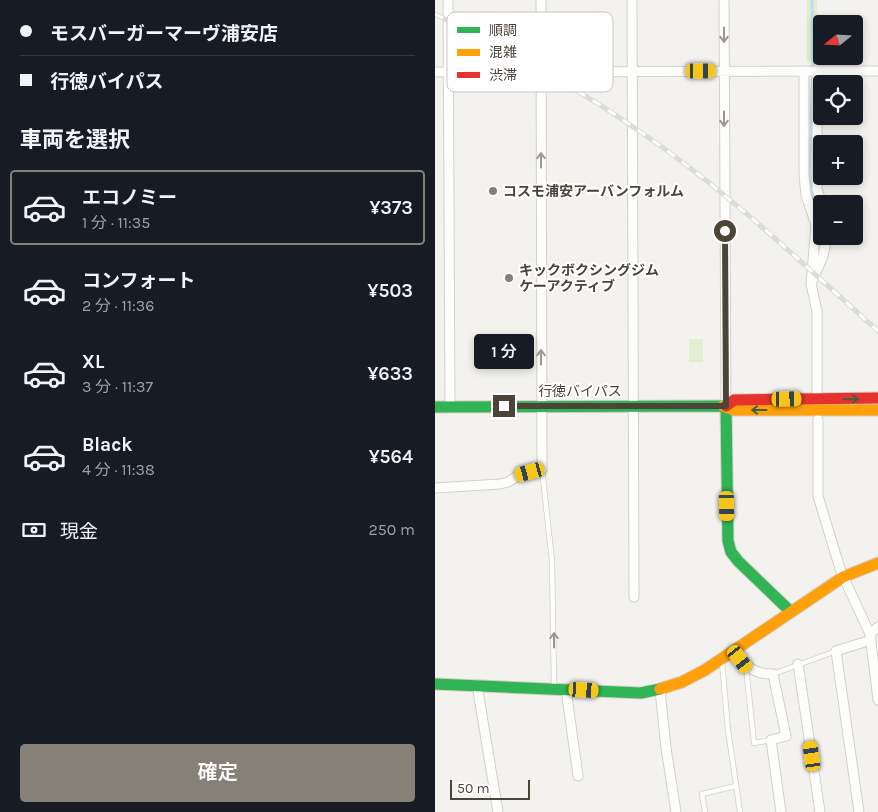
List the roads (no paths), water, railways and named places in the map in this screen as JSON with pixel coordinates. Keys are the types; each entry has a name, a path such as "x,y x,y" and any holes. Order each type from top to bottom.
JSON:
{"street":[{"path":"632,0 634,598"},
{"path":"724,0 728,541 738,560 791,612"},
{"path":"613,71 878,71"},
{"path":"804,71 803,175 806,195 816,225 811,284 817,311 817,393"},
{"path":"818,71 817,189 819,195"},
{"path":"448,92 450,407"},
{"path":"435,488 500,484 542,469 541,92"},
{"path":"811,284 823,256 825,245"},
{"name":"行徳バイパス","path":"726,406 734,400 878,398"},
{"name":"行徳バイパス","path":"435,407 726,406 734,410 878,410"},
{"path":"818,419 818,496 843,576 870,637 878,700"},
{"path":"435,684 641,693 660,690 683,683 722,659 843,576 878,562"},
{"path":"859,812 836,651 870,637 878,627"},
{"path":"734,651 746,667 763,675 773,674 786,736 771,740 781,812"},
{"path":"798,664 820,812"},
{"path":"477,685 498,812"},
{"path":"566,689 578,776"},
{"path":"660,690 666,748 676,812"}],"lane":[{"path":"542,469 552,561 554,688"},
{"path":"773,674 836,651"},
{"path":"722,659 728,730 740,812"},
{"path":"746,667 753,743 771,740"},
{"path":"705,812 702,794 736,786"}],"waterway":[{"path":"812,0 813,63 809,176 813,201"}],"railway":[{"path":"435,14 447,20"},
{"path":"579,92 617,116 704,179 763,228 878,331"}],"place":[{"name":"コスモ浦安アーバンフォルム","path":"493,191"},
{"name":"キックボクシングジム ケーアクティブ","path":"509,278"}]}
